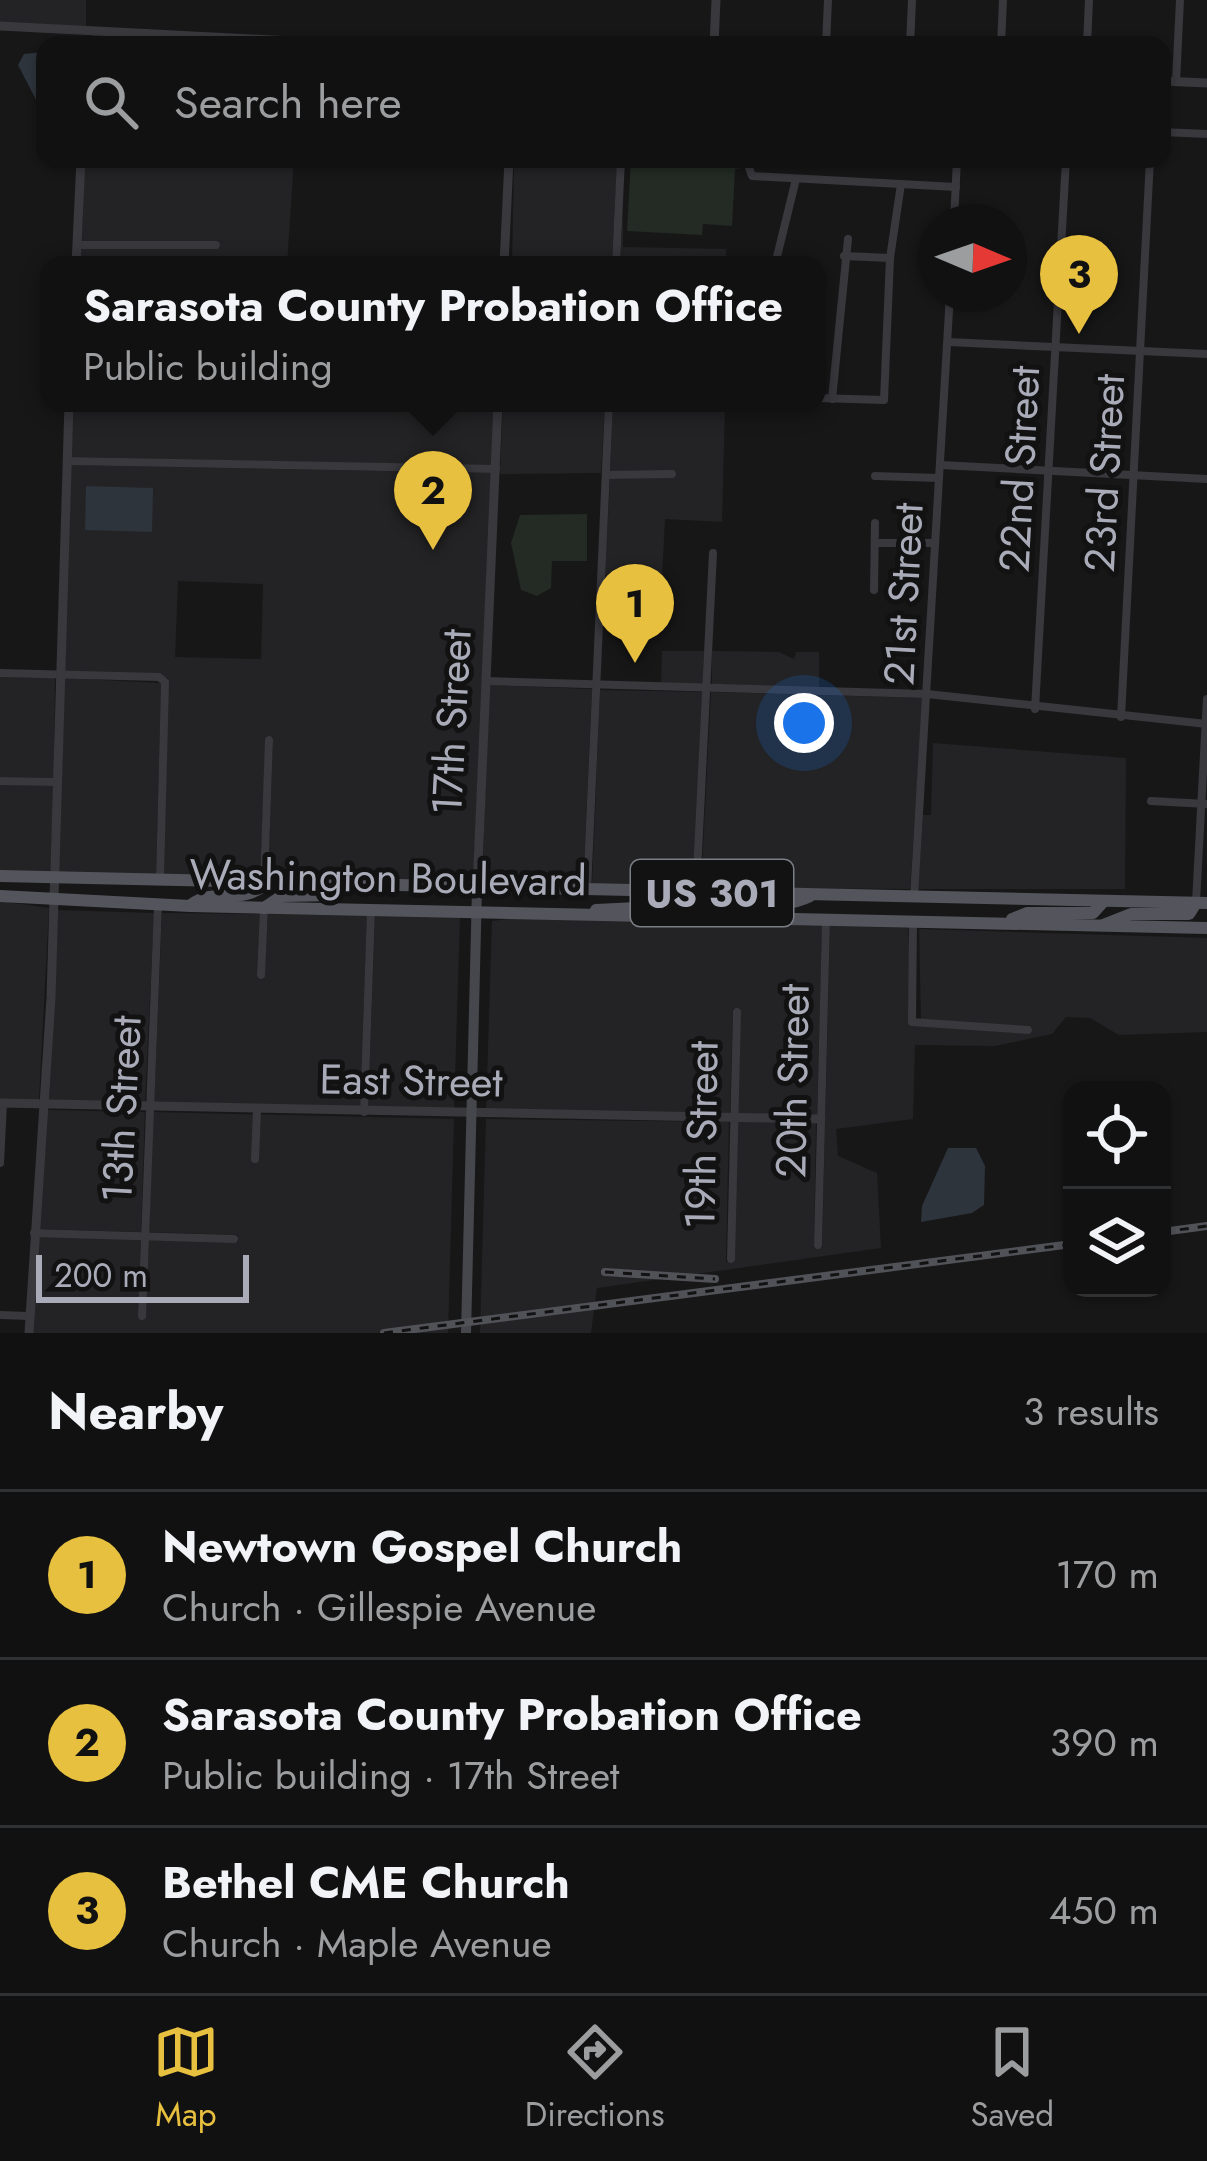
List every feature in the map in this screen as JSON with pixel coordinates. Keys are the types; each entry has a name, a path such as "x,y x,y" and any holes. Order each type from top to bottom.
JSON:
{"main road":[{"name":"Washington Boulevard","path":"0,876 1201,903"},
{"path":"190,906 205,897 249,896 264,885"},
{"path":"264,908 282,896 335,895 342,886"},
{"name":"17th Street","path":"466,1333 477,889"},
{"path":"591,914 613,905 678,906 696,893"},
{"name":"Washington Boulevard","path":"0,896 264,908 1207,928"},
{"path":"703,916 721,905 789,906 811,896"},
{"path":"890,919 914,897"},
{"path":"913,920 947,898"},
{"path":"1006,922 1028,914 1093,913 1103,902"},
{"path":"1102,926 1132,914 1189,914 1201,903"}],"street":[{"path":"714,36 716,0"},
{"path":"826,36 828,0"},
{"path":"910,36 912,0"},
{"path":"1001,36 1003,0"},
{"path":"1087,36 1089,0"},
{"path":"1176,82 1180,0"},
{"path":"0,26 189,36"},
{"path":"89,31 89,36"},
{"path":"1171,82 1207,83"},
{"path":"1171,132 1207,134"},
{"path":"76,256 81,168"},
{"path":"504,256 509,168"},
{"path":"616,256 621,168"},
{"path":"747,168 747,173 796,179 956,187"},
{"path":"955,204 957,168"},
{"name":"22nd Street","path":"1035,710 1066,168"},
{"name":"23rd Street","path":"1120,717 1150,168"},
{"path":"777,256 796,179"},
{"path":"826,399 884,400 890,258 901,184"},
{"path":"832,399 848,239"},
{"path":"77,245 216,245"},
{"path":"844,256 890,258"},
{"name":"21st Street","path":"914,897 949,312"},
{"path":"948,342 1207,354"},
{"path":"29,1333 54,880 69,412"},
{"name":"17th Street","path":"477,889 499,412"},
{"path":"586,891 609,412"},
{"path":"67,461 496,469"},
{"path":"941,464 1207,479"},
{"path":"606,476 672,474"},
{"path":"875,476 940,478"},
{"path":"874,590 875,523"},
{"path":"875,543 935,543"},
{"path":"696,893 712,553"},
{"path":"0,673 163,679 160,882"},
{"path":"486,681 927,694 1035,710 1206,724"},
{"path":"1201,903 1207,699"},
{"path":"264,885 269,740"},
{"path":"0,781 58,782"},
{"path":"1151,801 1204,804"},
{"name":"13th Street","path":"142,1316 158,905"},
{"path":"261,975 264,908"},
{"path":"364,1112 371,910"},
{"name":"20th Street","path":"818,1245 826,918"},
{"path":"913,920 912,1022 1028,1030"},
{"name":"19th Street","path":"730,1259 737,1012"},
{"path":"0,1163 1,1103"},
{"name":"East Street","path":"1,1103 820,1119"},
{"path":"256,1159 257,1110"},
{"path":"34,1233 235,1239"},
{"path":"0,1315 29,1316"}],"shaded area":[{"path":"0,0 86,0 86,27 0,22"},
{"path":"36,53 36,100 18,65 24,54"},
{"path":"85,168 293,168 288,256 81,256 81,249 220,248 219,241 81,241"},
{"path":"514,168 617,168 612,256 512,256"},
{"path":"630,168 741,168 735,169 732,226 703,224 702,235 627,231"},
{"path":"623,209 623,247 726,249 726,256 620,256"},
{"path":"73,412 494,412 492,466 71,457"},
{"path":"503,412 604,412 601,473 500,474"},
{"path":"613,412 725,412 722,522 665,519 662,577 605,575 610,479 676,477 676,471 610,471"},
{"path":"71,465 492,473 473,884 268,881 273,737 266,736 260,881 164,879 168,678 64,671","holes":["178,581 263,584 261,659 175,657"]},
{"path":"86,486 153,488 152,532 85,530"},
{"path":"587,514 587,561 552,561 551,588 537,596 521,590 511,543 520,515"},
{"path":"662,651 704,651 703,684 661,684"},
{"path":"712,651 779,652 794,659 796,652 819,652 819,688 712,684"},
{"path":"0,677 55,678 54,778 0,777"},
{"path":"63,678 161,683 156,878 58,877"},
{"path":"489,685 592,689 583,886 482,885"},
{"path":"600,690 703,692 693,888 592,886"},
{"path":"711,692 923,698 910,889 701,888"},
{"path":"933,743 1126,758 1125,889 918,889 923,815 931,815"},
{"path":"0,784 54,785 50,876 0,873"},
{"path":"0,901 49,908 39,1100 0,1100"},
{"path":"57,910 154,913 145,1103 47,1101"},
{"path":"162,913 260,914 257,978 264,979 268,914 367,915 360,1109 154,1103"},
{"path":"375,915 460,916 454,1111 368,1109"},
{"path":"524,917 822,926 817,1115 738,1114 740,1008 733,1009 730,1114 486,1112 492,921"},
{"path":"830,926 908,928 912,1025 1031,1034 1032,1027 921,1019 919,929 1207,938 1207,1032 1119,1035 1090,1018 1066,1017 1052,1034 995,1046 915,1045 913,1119 836,1129 838,1156 877,1173 881,1248 597,1288 591,1333 480,1333 486,1119 729,1122 726,1262 734,1263 738,1122 816,1122 814,1248 822,1248"},
{"path":"47,1110 145,1112 141,1232 38,1229"},
{"path":"153,1112 454,1119 448,1333 33,1333 38,1236 141,1239 138,1319 145,1320 149,1240 238,1242 238,1235 149,1232"},
{"path":"948,1148 976,1148 985,1166 984,1205 972,1213 921,1222 922,1206"}],"railway":[{"path":"1171,1231 1207,1226"},
{"path":"384,1333 1063,1245"},
{"path":"605,1272 715,1279"}],"place":[{"name":"Bethel CME Church","path":"1079,334"},
{"name":"Sarasota County Probation Office","path":"433,550"},
{"name":"Newtown Gospel Church","path":"635,663"}]}
